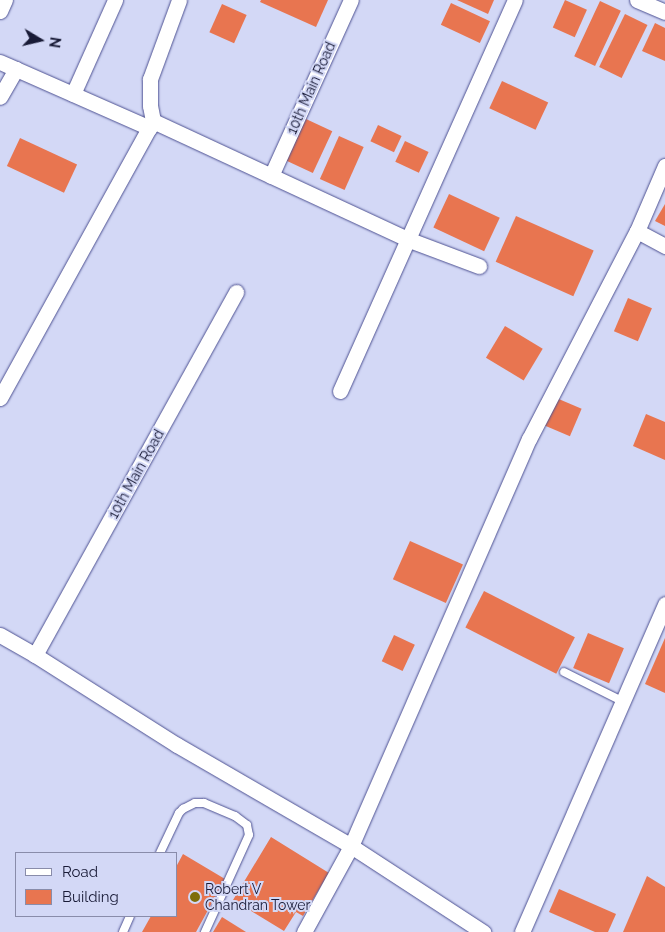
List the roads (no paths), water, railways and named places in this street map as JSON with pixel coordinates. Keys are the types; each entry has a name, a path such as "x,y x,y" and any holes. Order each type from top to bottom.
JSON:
{"street":[{"path":"0,11 5,0"},
{"path":"73,94 115,0"},
{"path":"0,398 152,124 150,79 179,0"},
{"name":"10th Main Road","path":"271,176 351,0"},
{"path":"340,391 515,0"},
{"path":"637,0 665,12"},
{"path":"0,62 73,94 152,124 271,176 407,239 479,266"},
{"path":"0,97 16,69"},
{"path":"304,932 351,846 529,439 637,231 665,166"},
{"path":"637,231 665,246"},
{"name":"10th Main Road","path":"36,655 236,292"},
{"path":"522,932 665,604"},
{"path":"0,635 36,655 178,745 351,846 483,932"}],"lane":[{"path":"564,672 622,701"},
{"path":"160,852 179,813 182,809 195,804 204,803 235,816 247,825 249,835 205,932"},
{"path":"123,932 130,917"}],"place":[{"name":"Robert V Chandran Tower","path":"195,897"}]}
